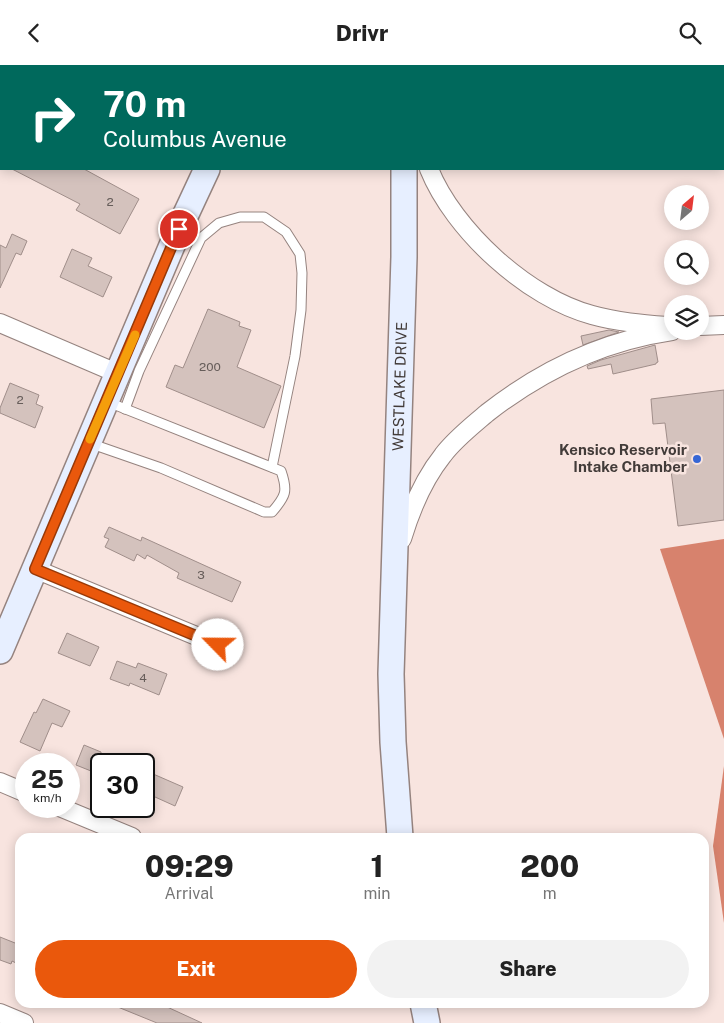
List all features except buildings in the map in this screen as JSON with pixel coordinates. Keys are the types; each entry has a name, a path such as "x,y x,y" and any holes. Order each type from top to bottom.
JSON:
{"street":[{"path":"0,651 89,443 116,405 119,374 202,170"},
{"name":"WESTLAKE DRIVE","path":"400,833 392,684 404,257 404,170"},
{"path":"430,170 447,203 470,233 494,257 552,299 591,315 633,323 664,325"},
{"path":"0,323 119,374"},
{"name":"WESTLAKE DRIVE","path":"393,604 400,546 410,513 425,481 444,453 470,427 501,403 532,381 564,363 597,350 664,333"},
{"path":"35,569 218,645"},
{"path":"0,782 15,788"},
{"path":"80,816 122,833"},
{"path":"425,1008 427,1023"},
{"path":"0,1013 24,1023"}],"lane":[{"path":"89,443 160,468 264,512 272,512 283,499 286,485 281,471 116,405 139,371 201,238 219,223 240,217 264,217 286,232 300,254 302,273 301,310 295,356 272,467"}],"shaded area":[{"path":"724,539 724,739 660,549"},
{"path":"724,766 724,923 713,846"}],"slow traffic":[{"path":"90,439 135,335"}],"place":[{"name":"Kensico Reservoir Intake Chamber","path":"697,459"}],"route":[{"path":"179,229 35,569 218,645"}]}
